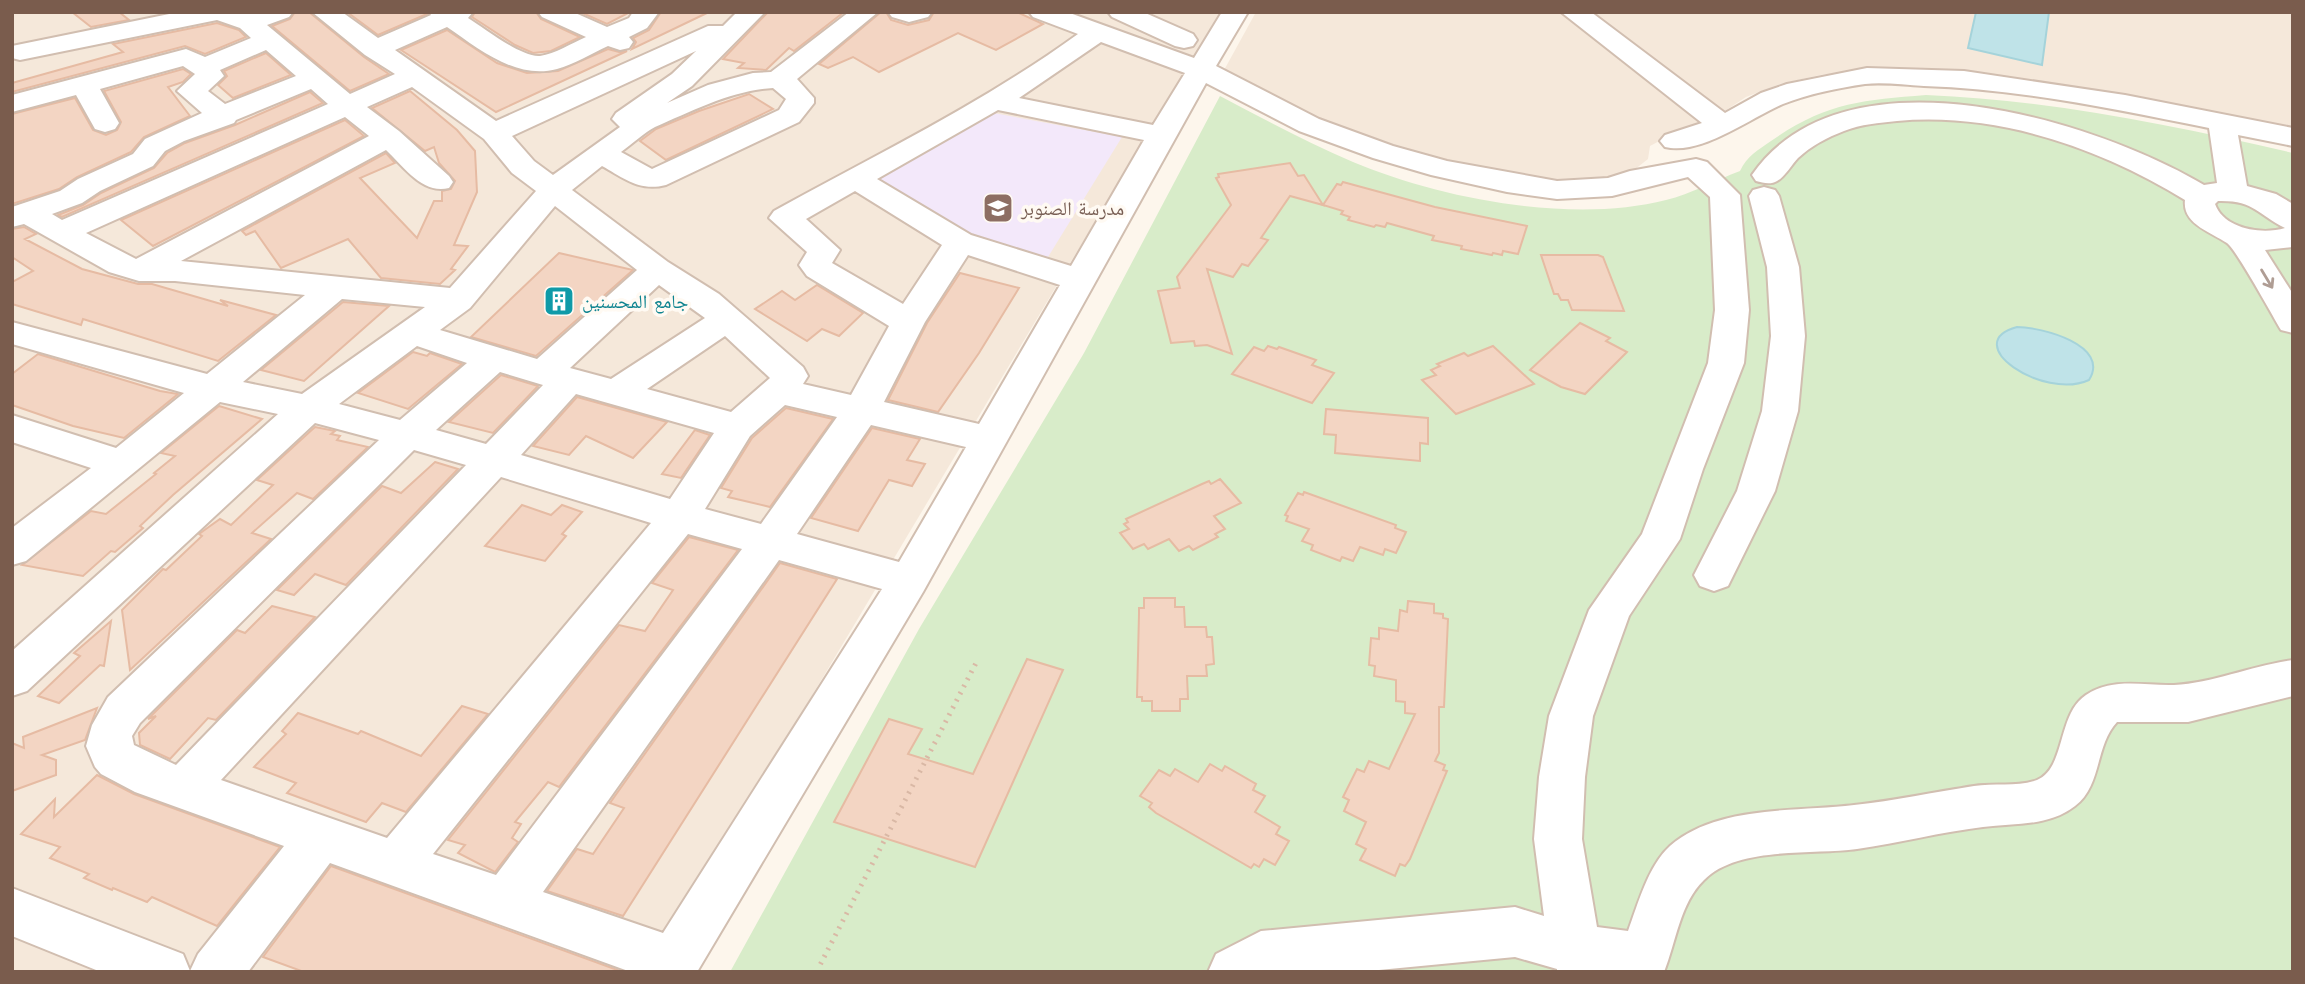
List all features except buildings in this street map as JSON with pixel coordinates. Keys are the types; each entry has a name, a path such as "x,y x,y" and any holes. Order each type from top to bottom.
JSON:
{"street":[{"path":"20,52 219,12 259,31 389,137 438,182"},
{"path":"204,67 259,31 280,12"},
{"path":"325,12 495,133 523,167 656,268 692,291 790,376 778,391 737,428 679,517 397,862"},
{"path":"551,12 718,91"},
{"path":"374,49 450,14 507,52 529,63 539,64 551,62 638,23 646,12"},
{"path":"778,80 866,12"},
{"path":"901,12 909,15 919,12"},
{"path":"1042,12 1096,33 1206,61"},
{"path":"1121,12 1309,125 1383,152 1442,169 1557,190 1612,187 1685,157 1723,125 1771,99 1797,90 1867,76 1964,79 2125,103 2293,137"},
{"path":"494,359 407,435 117,719 109,738 109,752 113,759 151,777 320,838 397,862 671,967 909,581 1161,135 1235,12"},
{"path":"1574,12 1723,125"},
{"path":"642,125 626,119 670,69 745,17"},
{"path":"908,322 818,269 815,265 824,250 785,218 994,101 1051,66 1096,33"},
{"path":"12,104 184,57 204,67 209,77 191,91 224,117"},
{"path":"495,133 670,69"},
{"path":"61,232 414,76"},
{"path":"20,216 71,197 89,185 143,160 155,145 314,78"},
{"path":"12,678 308,408 458,300 554,189 600,152 642,125 718,91 754,81 778,80 790,86 800,97 800,103 789,116 650,180 600,152"},
{"path":"83,84 105,123"},
{"path":"994,101 1161,135"},
{"path":"1714,575 1756,491 1780,411 1788,336 1783,267 1766,185 1799,142 1824,128 1856,118 1893,113 1934,112 1979,116 2071,136 2140,163 2202,197"},
{"path":"2233,125 2242,194"},
{"path":"139,271 389,137"},
{"path":"1580,961 1567,909 1558,839 1562,777 1571,716 1609,610 1660,539 1684,469 1713,402 1726,363 1732,310 1725,195 1685,157"},
{"path":"857,179 960,242 1080,280"},
{"path":"2293,271 2288,225 2242,194 2210,193 2202,197 2199,202 2200,209 2205,217 2241,237 2293,322"},
{"path":"20,216 61,232 120,265 139,271 175,271 458,300"},
{"path":"2241,237 2288,225"},
{"path":"506,902 770,542 861,411 908,322 960,242"},
{"path":"184,788 494,460 556,376 656,268"},
{"path":"19,538 122,464 335,287"},
{"path":"616,393 727,319"},
{"path":"412,332 494,359 737,428"},
{"path":"12,333 212,388 308,408 407,435 571,486 909,581"},
{"path":"778,391 988,439"},
{"path":"12,428 122,464"},
{"path":"1234,972 1261,956 1515,932 1580,961 1644,958 1668,893 1686,864 1710,846 1758,836 1853,827 1982,806 2045,799 2073,778 2090,723 2100,710 2120,702 2176,704 2260,683 2293,678"},
{"path":"216,972 320,838"},
{"path":"12,912 165,972"}],"path":[{"path":"820,972 820,965 976,663"}],"shaded area":[{"path":"12,12 1220,12 647,972 12,972"},
{"path":"1256,12 2293,12 2293,129 2123,94 2010,77 1930,70 1854,71 1780,84 1746,97 1705,124 1650,146 1648,159 1629,174 1597,182 1526,182 1367,144 1223,72"},
{"name":"مدرسة الصنوبر","path":"988,112 1122,137 1048,257 965,237 871,179"}],"green space":[{"path":"1926,95 2019,102 2111,115 2293,153 2293,972 730,972 919,629 1084,353 1220,96 1336,155 1426,187 1508,204 1590,209 1629,207 1694,191 1740,171 1749,157 1762,147 1809,118 1827,111 1863,102"}],"water":[{"path":"1976,12 2049,12 2042,65 1968,48"},
{"path":"2017,327 2041,330 2070,340 2082,348 2090,357 2093,368 2089,380 2070,384 2050,383 2030,377 2014,367 2002,356 1997,345 2001,335"}],"place":[{"name":"مدرسة الصنوبر","path":"998,208"},
{"name":"جامع المحسنين","path":"559,301"}]}
